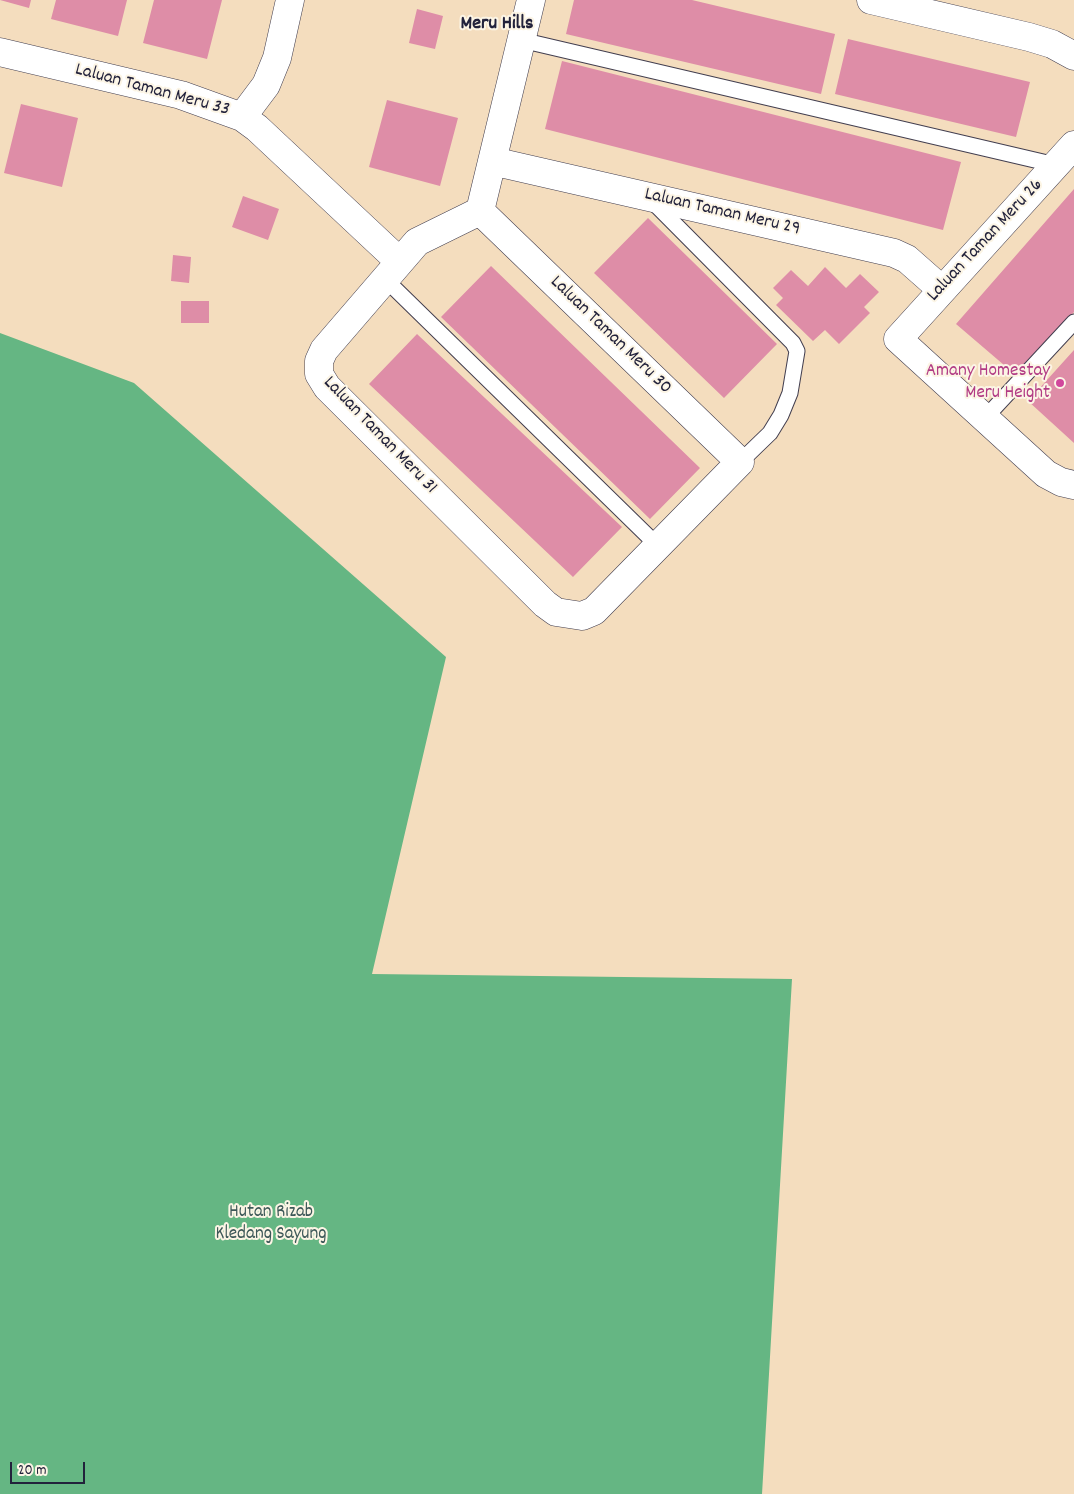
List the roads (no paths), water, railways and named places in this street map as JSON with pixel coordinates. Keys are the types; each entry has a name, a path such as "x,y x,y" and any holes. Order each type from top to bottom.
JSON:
{"street":[{"path":"242,117 266,85 277,58 290,0"},
{"path":"480,211 531,0"},
{"path":"871,0 1029,37 1052,44 1074,56"},
{"name":"Laluan Taman Meru 33","path":"0,52 180,95 212,104 242,117 257,128 392,269"},
{"name":"Laluan Taman Meru 26","path":"986,418 898,339 941,289 1065,155"},
{"name":"Laluan Taman Meru 29","path":"492,161 894,253 907,259 941,289"},
{"name":"Laluan Taman Meru 31","path":"480,211 417,242 324,350 319,361 319,374 327,387 545,604 556,612 570,616 582,616 594,611 657,545"},
{"name":"Laluan Taman Meru 30","path":"480,211 740,462"},
{"path":"986,418 1046,474 1067,483"},
{"path":"657,545 740,462"}],"lane":[{"path":"521,40 1065,155"},
{"path":"646,196 793,343 797,351 790,393 781,415 770,433 740,462"},
{"path":"392,269 657,545"},
{"path":"986,418 1074,322"}],"place":[{"name":"Amany Homestay Meru Height","path":"1060,383"}],"district":[{"name":"Meru Hills","path":"497,25"}],"park label":[{"name":"Hutan Rizab Kledang Sayung","path":"271,1224"}]}
